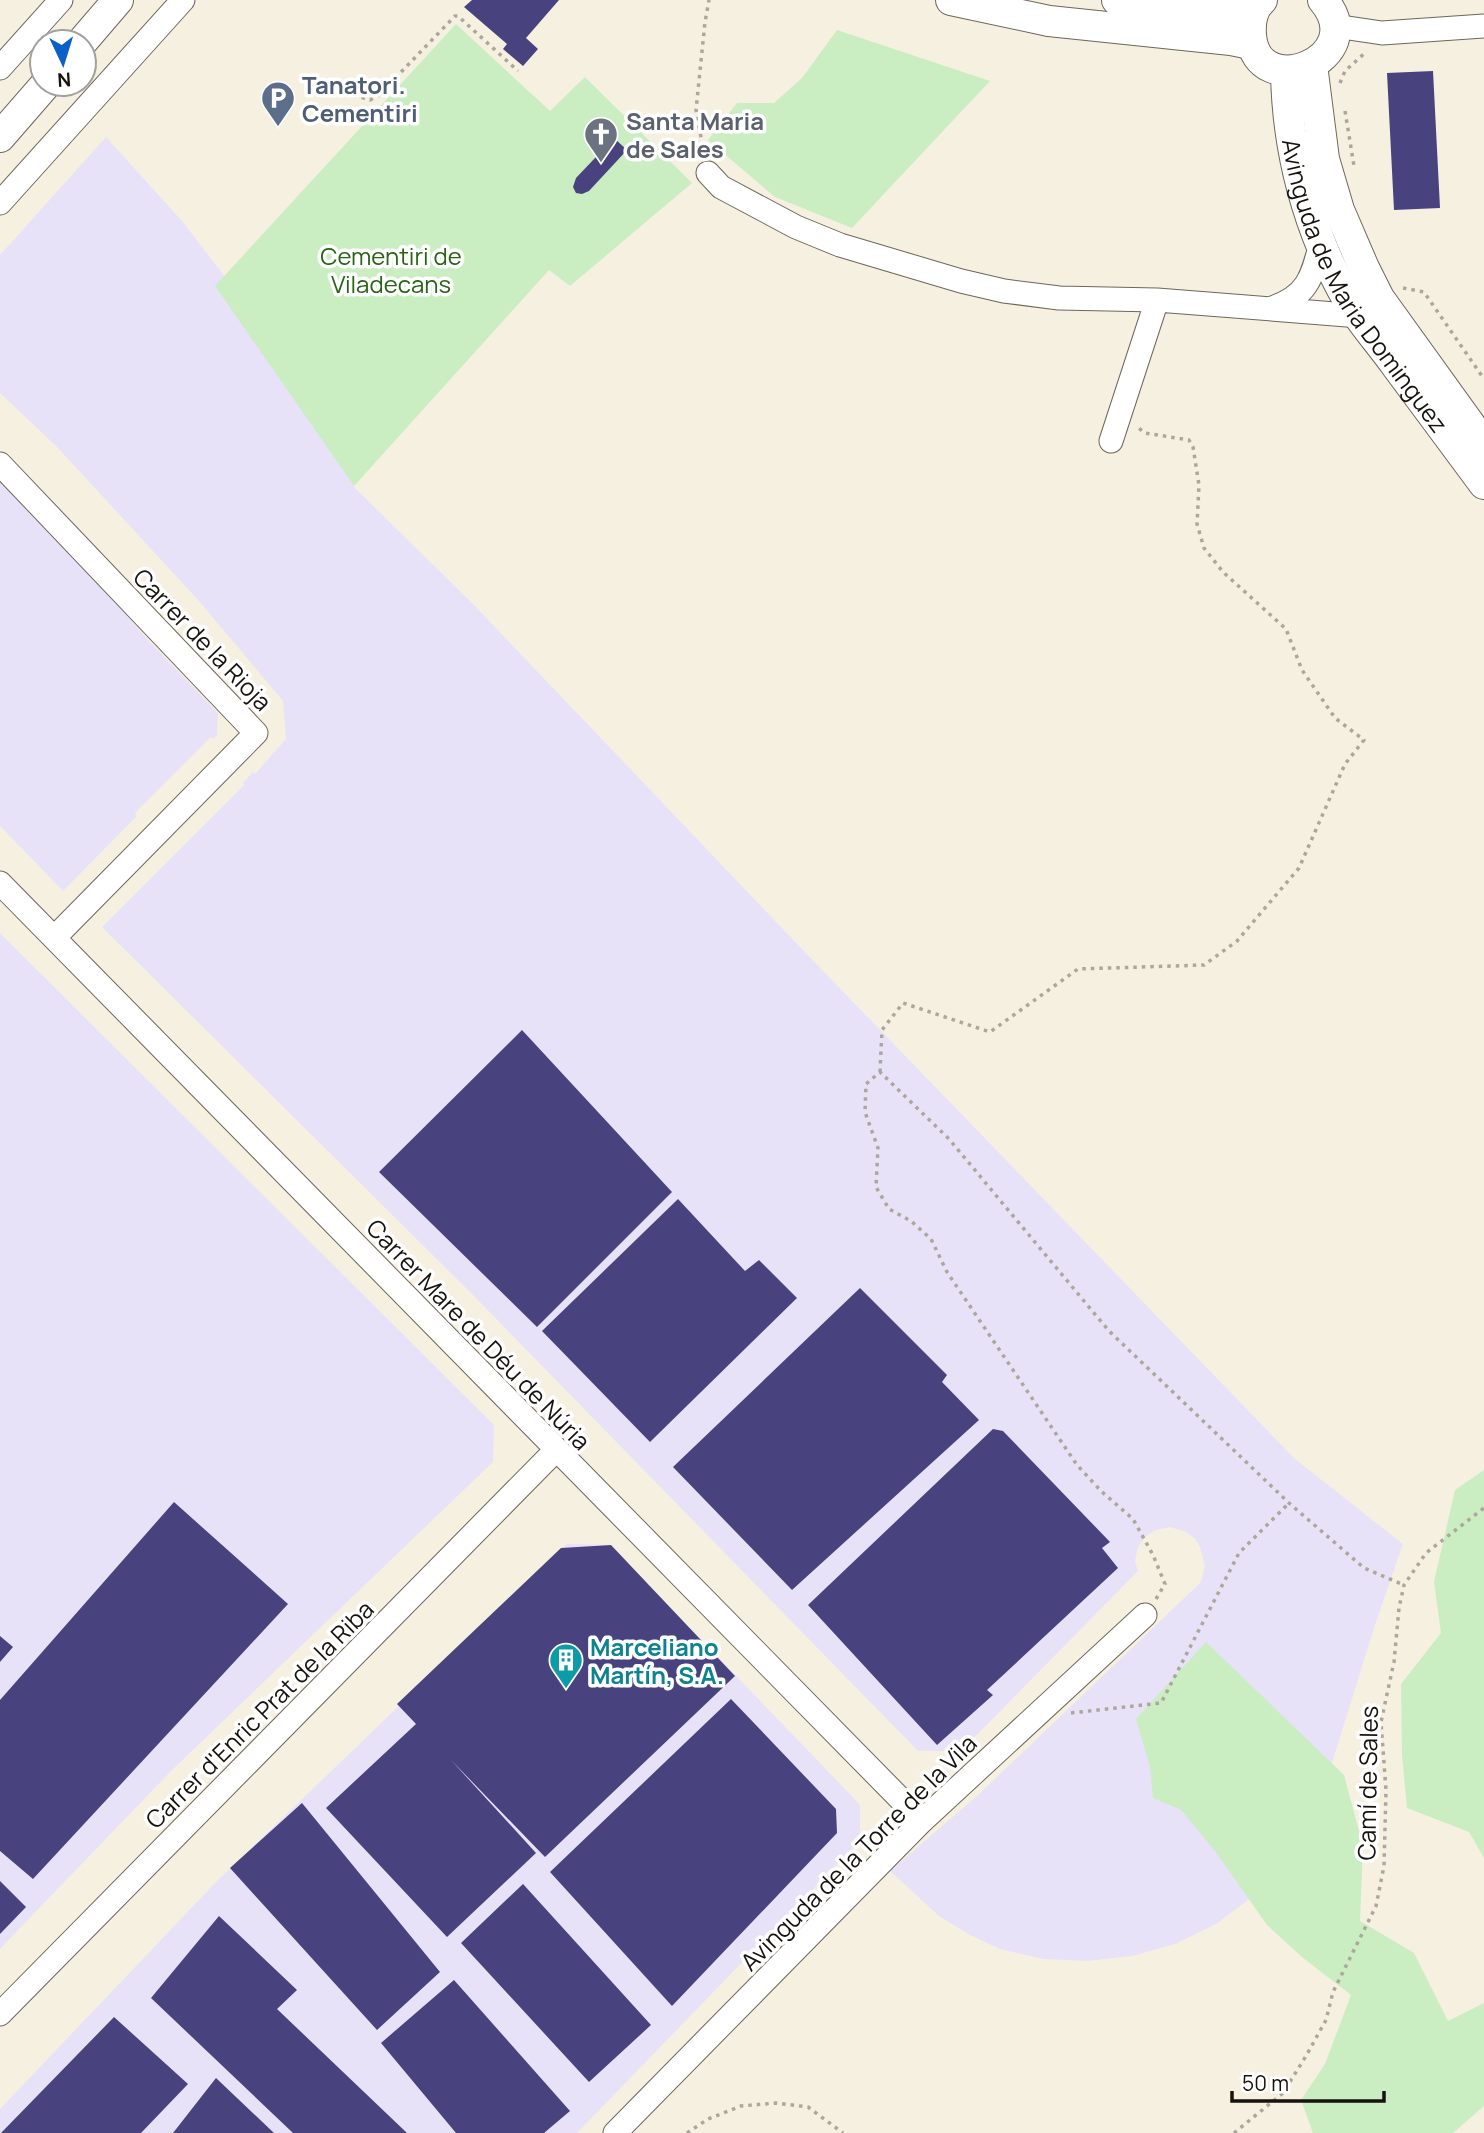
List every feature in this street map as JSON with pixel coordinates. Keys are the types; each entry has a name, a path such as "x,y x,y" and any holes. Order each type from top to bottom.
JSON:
{"street":[{"path":"0,68 61,0"},
{"path":"94,28 118,0"},
{"path":"0,203 183,0"},
{"path":"951,0 1049,21 1251,44"},
{"path":"1117,0 1234,12 1260,2"},
{"path":"1260,2 1252,16 1251,44 1257,55 1265,63 1299,68 1329,49 1329,13 1382,33 1484,26"},
{"name":"Avinguda de Maria Dominguez","path":"1299,68 1288,121 1306,202 1321,243 1349,301 1484,484"},
{"name":"Avinguda de Maria Dominguez","path":"1299,68 1339,210 1364,268 1379,298 1484,444"},
{"path":"0,137 34,98"},
{"path":"708,173 721,187 840,245 1004,291 1059,298 1157,300 1360,316"},
{"path":"1270,309 1291,302 1311,280 1321,243"},
{"path":"1111,441 1157,300"},
{"name":"Carrer de la Rioja","path":"0,464 256,733 55,937"},
{"name":"Carrer Mare de Déu de Núria","path":"0,883 922,1821"},
{"name":"Carrer d'Enric Prat de la Riba","path":"0,2014 556,1450"},
{"name":"Avinguda de la Torre de la Vila","path":"615,2133 922,1821 1145,1615"}],"path":[{"path":"708,173 696,110 709,0"},
{"path":"321,85 370,100 379,95 455,16 518,71"},
{"path":"1342,94 1340,82 1345,71 1367,51 1379,50 1382,33"},
{"path":"1344,106 1354,169"},
{"path":"1394,287 1424,292 1484,379"},
{"path":"1121,414 1145,433 1189,440 1193,447 1199,485 1197,524 1204,548 1223,572 1286,629 1302,670 1335,718 1364,740 1345,764 1299,868 1237,941 1204,965 1078,969 990,1032 903,1003 882,1030 880,1072 866,1084 865,1112 878,1148 876,1187 889,1209 911,1221 931,1239 947,1272 1077,1465 1133,1519 1165,1584 1145,1615"},
{"path":"880,1072 949,1139 1109,1331 1289,1503 1364,1568 1404,1585"},
{"path":"1035,1717 1161,1703 1239,1553 1289,1503"},
{"name":"Camí de Sales","path":"1234,2133 1283,2093 1326,2020 1333,1992 1376,1906 1384,1866 1386,1790 1381,1722 1394,1662 1404,1585 1426,1553 1484,1508"},
{"path":"687,2133 708,2119 741,2106 776,2103 808,2107 843,2133"}],"shaded area":[{"path":"106,137 182,221 246,304 358,479 353,486 474,605 1295,1459 1403,1544 1317,1811 1252,1897 1216,1924 1175,1944 1132,1956 1088,1961 1043,1959 1000,1949 968,1934 939,1916 890,1871 978,1795 1201,1582 1205,1566 1195,1539 1186,1532 1170,1527 1156,1530 1146,1536 1138,1547 1135,1561 1138,1571 961,1751 918,1751 471,1293 102,927 244,785 253,772 255,774 286,739 283,701 199,601 58,448 0,393 0,255"},
{"path":"0,479 218,713 217,735 213,739 211,737 135,813 137,816 63,891 0,826"},
{"path":"0,933 494,1425 493,1462 171,1771 0,1949"},
{"path":"567,1544 610,1545 860,1805 860,1839 850,1851 577,2133 0,2133 0,2109 216,1882"}],"green space":[{"name":"Cementiri de Viladecans","path":"456,24 550,111 585,77 692,183 570,286 549,270 354,486 215,286"},
{"path":"837,30 990,81 852,228 775,197 708,140 737,103 774,103 802,78"},
{"path":"1484,1470 1484,1858 1469,1832 1407,1808 1402,1755 1401,1684 1441,1633 1434,1582 1455,1490"},
{"path":"1206,1642 1344,1775 1363,1846 1360,1921 1414,1953 1448,2021 1484,2003 1484,2106 1453,2133 1313,2133 1301,2100 1325,2064 1351,1995 1302,1957 1267,1925 1215,1851 1181,1810 1153,1798 1150,1767 1136,1719"}],"building":[{"path":"472,0 559,0 526,38 538,49 523,66 503,49 507,44 464,7"},
{"path":"1433,71 1440,208 1394,210 1387,73"},
{"name":"Santa Maria de Sales","path":"614,138 627,150 589,191 576,193 573,187 576,178"},
{"path":"522,1030 672,1192 537,1327 379,1172"},
{"path":"678,1199 745,1271 759,1260 797,1298 650,1442 542,1331"},
{"path":"860,1288 947,1375 942,1382 979,1420 792,1590 673,1467"},
{"path":"993,1429 1003,1431 1110,1542 1102,1548 1118,1568 987,1690 993,1695 937,1745 808,1605"},
{"path":"174,1502 288,1604 33,1879 0,1851 0,1700"},
{"name":"Marceliano Martín, S.A.","path":"611,1545 735,1676 545,1857 451,1760 536,1853 447,1937 326,1808 416,1724 397,1704 561,1548"},
{"path":"0,1636 13,1647 0,1662"},
{"path":"731,1699 836,1809 837,1833 672,2006 550,1872"},
{"path":"302,1803 440,1972 377,2030 230,1868"},
{"path":"0,1881 26,1907 0,1934"},
{"path":"523,1884 651,2025 589,2082 461,1943"},
{"path":"219,1916 297,1990 277,2009 407,2133 293,2133 151,1998"},
{"path":"454,1980 570,2111 544,2133 456,2133 381,2043"},
{"path":"114,2017 188,2084 141,2133 1,2133"},
{"path":"216,2078 274,2133 173,2133"}],"place":[{"name":"Tanatori. Cementiri","path":"278,128"},
{"name":"Santa Maria de Sales","path":"601,164"},
{"name":"Marceliano Martín, S.A.","path":"566,1690"}]}
